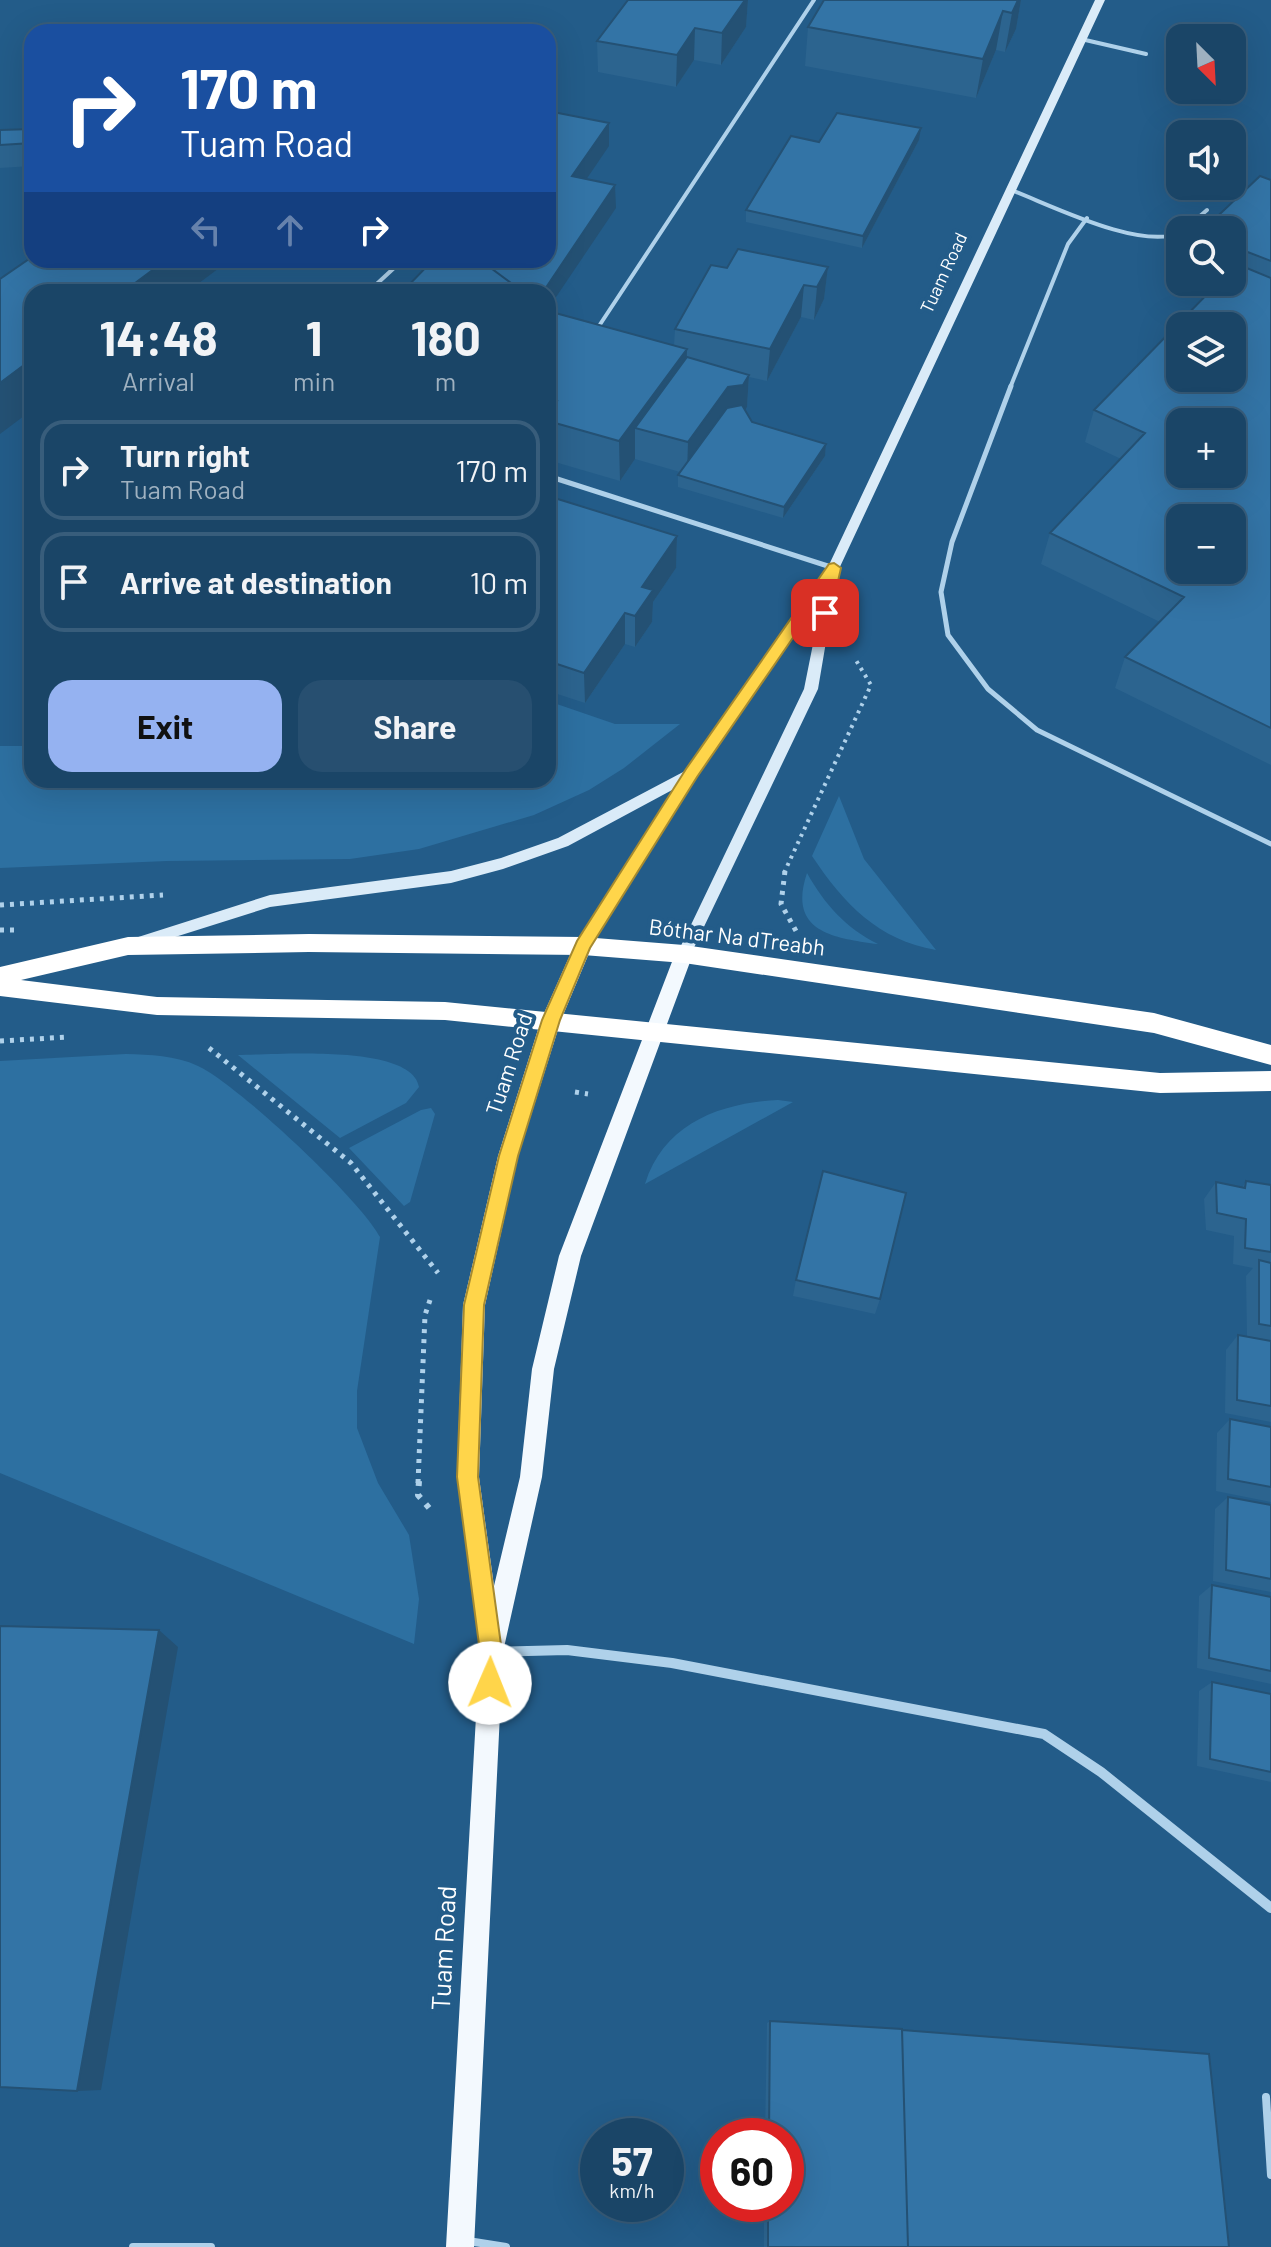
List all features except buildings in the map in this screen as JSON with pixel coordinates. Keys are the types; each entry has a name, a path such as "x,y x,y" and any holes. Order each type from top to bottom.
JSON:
{"highway":[{"name":"Bóthar Na dTreabh","path":"0,976 128,946 309,943 583,946 684,954 1154,1023 1271,1055"},
{"path":"0,987 157,1006 445,1011 1160,1083 1271,1081"}],"main road":[{"name":"Tuam Road","path":"491,1652 468,1477 474,1305 508,1156 551,1020 583,946 691,773 834,568 1100,0"},
{"name":"Tuam Road","path":"461,2243 491,1652 531,1477 543,1369 570,1256 684,954 811,689 834,568"},
{"path":"128,946 270,901 451,877 503,863 563,842 691,773"}],"street":[{"path":"491,1652 567,1650 672,1663 1044,1734 1101,1772 1271,1908"}],"lane":[{"path":"599,326 814,0"},
{"path":"1081,39 1146,54"},
{"path":"1011,190 1150,240 1166,236"},
{"path":"1200,216 1207,210"},
{"path":"1087,218 1068,244 1038,314 952,542 941,592 948,635 988,689 1037,730 1271,844"},
{"path":"377,284 394,268"},
{"path":"556,479 834,568"},
{"path":"1266,2097 1271,2175"},
{"path":"461,2243 506,2247"},
{"path":"133,2247 211,2247"}],"path":[{"path":"806,938 794,930 781,904 785,867 871,685 847,646"},
{"path":"202,1042 351,1163 438,1273"}],"shaded area":[{"path":"556,704 615,724 680,724 624,768 589,790 534,815 419,849 350,859 167,861 0,868 0,746 24,746 24,788 556,788"},
{"path":"839,796 864,859 936,950 897,938 864,917 837,890 812,856"},
{"path":"807,873 837,914 856,931 878,944 831,934 809,920 803,908"},
{"path":"126,1054 180,1060 216,1077 268,1118 325,1172 369,1220 380,1237 357,1391 357,1428 378,1483 409,1535 419,1599 414,1644 0,1473 0,1061"},
{"path":"339,1054 368,1058 393,1063 411,1073 419,1087 406,1103 340,1138 238,1055"},
{"path":"778,1100 793,1102 645,1184 666,1146 680,1131 697,1120 736,1106"},
{"path":"431,1108 435,1114 410,1202 404,1206 349,1148 421,1110"}],"route":[{"path":"490,1683 491,1652 468,1477 474,1305 508,1156 551,1020 583,946 691,773 834,568 825,613"}]}
